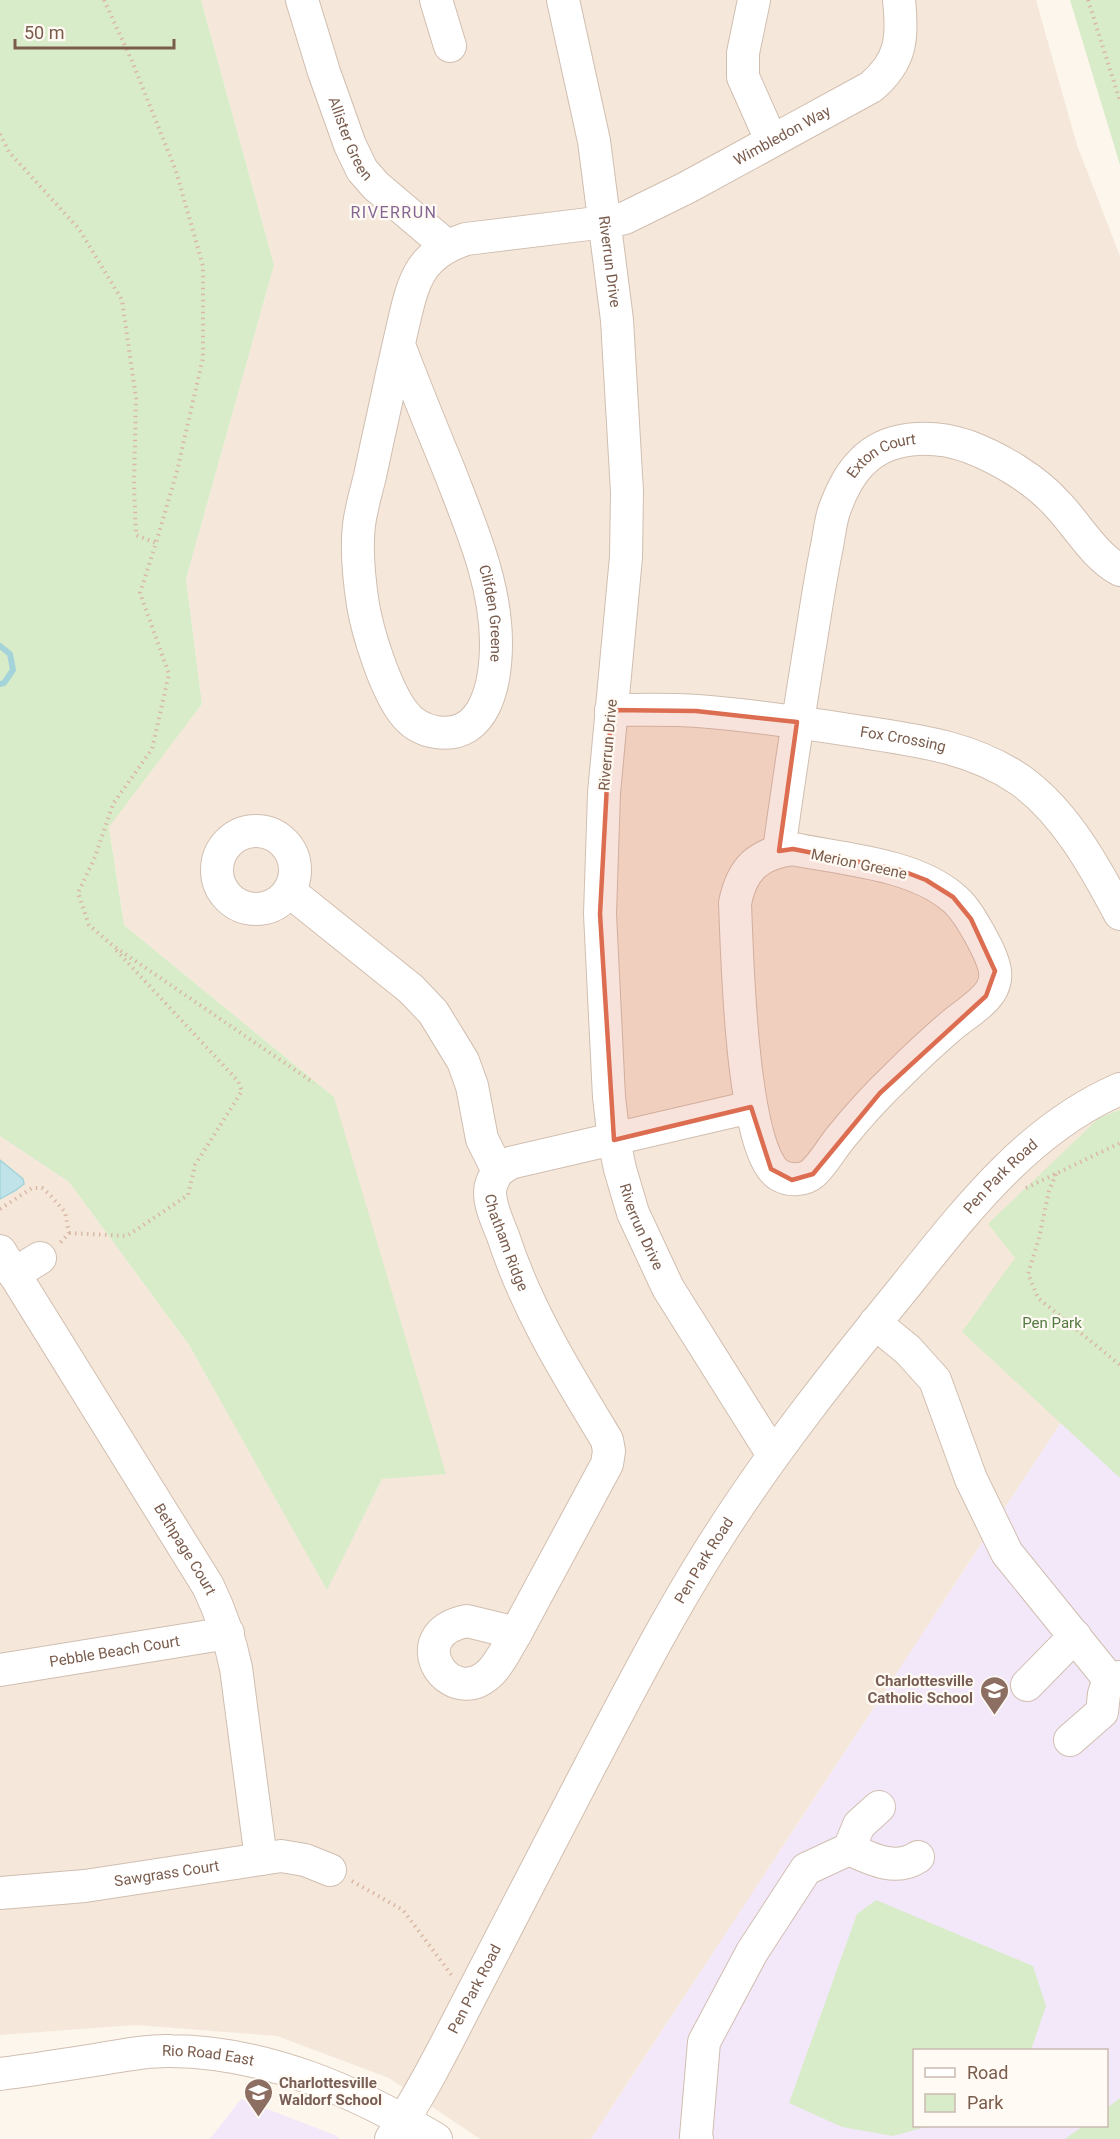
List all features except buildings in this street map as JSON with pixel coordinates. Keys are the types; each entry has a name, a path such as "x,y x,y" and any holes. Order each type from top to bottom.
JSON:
{"street":[{"name":"Allister Green","path":"302,0 324,72 350,145 362,170 376,186 447,246"},
{"path":"436,0 450,46"},
{"name":"Riverrun Drive","path":"563,0 594,141 605,222 617,320 627,492 626,557 604,793 600,914 609,1097 614,1140 633,1213 664,1279 773,1455"},
{"path":"754,0 743,53 743,77 771,140"},
{"name":"Wimbledon Way","path":"605,222 626,218 667,197 877,82 890,67 898,49 902,30 899,0"},
{"name":"Clifden Greene","path":"399,345 466,513 485,570 493,609 496,643 494,677 489,698 471,724 457,731 442,733 416,725 402,712 387,682 366,617 359,565 359,525 412,286 422,269 435,254 447,246 466,239 605,222"},
{"name":"Exton Court","path":"779,851 817,597 834,512 842,491 861,462 892,443 912,439 937,440 966,446 994,458 1027,478 1057,503 1097,551 1120,570"},
{"name":"Fox Crossing","path":"611,710 696,711 797,722 938,744 970,753 1021,781 1046,802 1073,836 1120,914"},
{"name":"Merion Greene","path":"794,849 900,870 926,880 953,897 971,919 985,944 995,970 995,980 986,996 931,1042 880,1093 841,1137 813,1174 792,1180 780,1176 771,1169 765,1158 751,1107 739,1004 735,903 745,874 756,862 770,854 794,849"},
{"name":"Chatham Ridge","path":"289,891 411,988 433,1012 463,1061 472,1086 482,1139 498,1172 490,1192 512,1263 536,1319 566,1374 607,1440 609,1450 607,1464 516,1634"},
{"name":"Pen Park Road","path":"397,2129 424,2086 591,1763 685,1592 719,1534 773,1455 818,1394 973,1202 1031,1146 1071,1116 1120,1089"},
{"path":"498,1172 510,1162 751,1107"},
{"name":"Bethpage Court","path":"18,1261 208,1586 228,1633 236,1668 261,1859"},
{"path":"875,1323 908,1350 935,1380 971,1479 1007,1552 1075,1636 1115,1678 1104,1694 1111,1713 1070,1740"},
{"name":"Pebble Beach Court","path":"0,1670 228,1633"},
{"path":"1027,1685 1075,1636"},
{"path":"697,2139 704,2042 752,1952 806,1869 849,1849 859,1825 879,1807"},
{"path":"849,1849 880,1863 908,1864 918,1857"},
{"name":"Sawgrass Court","path":"0,1893 85,1886 293,1856 330,1870"},
{"name":"Rio Road East","path":"0,2074 130,2054 170,2051 209,2053 241,2058 294,2072 355,2095 397,2129 436,2139"}],"path":[{"path":"18,1261 54,1249 69,1233 126,1236 188,1195 195,1166 242,1092 238,1081 112,945 89,924 78,893 95,857 114,804 152,749 169,674 140,593 177,471 203,358 203,266 176,171 132,61 104,0"},
{"path":"1088,0 1120,101"},
{"path":"0,134 9,152 79,230 122,300 136,398 134,487 136,535 156,543"},
{"path":"112,945 314,1083"},
{"path":"1120,1143 1056,1174 1049,1191 1040,1238 1028,1274 1038,1298 1120,1365"},
{"path":"0,1209 32,1188 42,1188 51,1194 65,1212 69,1233"},
{"path":"330,1870 403,1910 454,1978"}],"highlighted area":[{"path":"611,710 696,711 797,722 779,851 793,849 900,870 926,880 953,897 971,919 995,971 986,996 880,1093 813,1174 792,1180 771,1169 751,1107 614,1140 600,914"}],"shaded area":[{"name":"RIVERRUN","path":"201,0 1036,0 1077,145 1120,256 1120,1110 1100,1117 1100,1363 591,2139 480,2139 389,2078 277,2036 136,2025 0,2035 0,1136 69,1182 189,1345 327,1589 382,1479 334,1097 124,925 109,826 202,704 186,579 274,265"},
{"name":"Charlottesville Catholic School","path":"1100,1363 1120,1382 1120,2139 591,2139"},
{"name":"Charlottesville Waldorf School","path":"241,2099 335,2135 340,2139 210,2139"}],"green space":[{"path":"0,0 201,0 274,265 186,579 202,704 109,827 124,925 334,1097 446,1474 382,1479 327,1590 189,1345 69,1182 0,1136"},
{"path":"1070,0 1120,0 1120,165"},
{"name":"Pen Park","path":"1120,1110 1120,1478 962,1332 1015,1258 988,1224 1100,1117"},
{"path":"876,1900 1033,1966 1046,2006 1031,2049 913,2049 913,2127 925,2127 893,2136 842,2127 789,2103 857,1914"},
{"path":"1120,2098 1120,2139 1065,2139 1082,2127 1108,2127 1108,2107"}],"water":[{"path":"0,1160 23,1179 24,1184 0,1199"}],"waterway":[{"path":"0,646 10,654 13,670 4,683 0,684"}],"place":[{"name":"Charlottesville Catholic School","path":"994,1716"},
{"name":"Charlottesville Waldorf School","path":"258,2118"}],"district":[{"name":"RIVERRUN","path":"394,212"}]}
